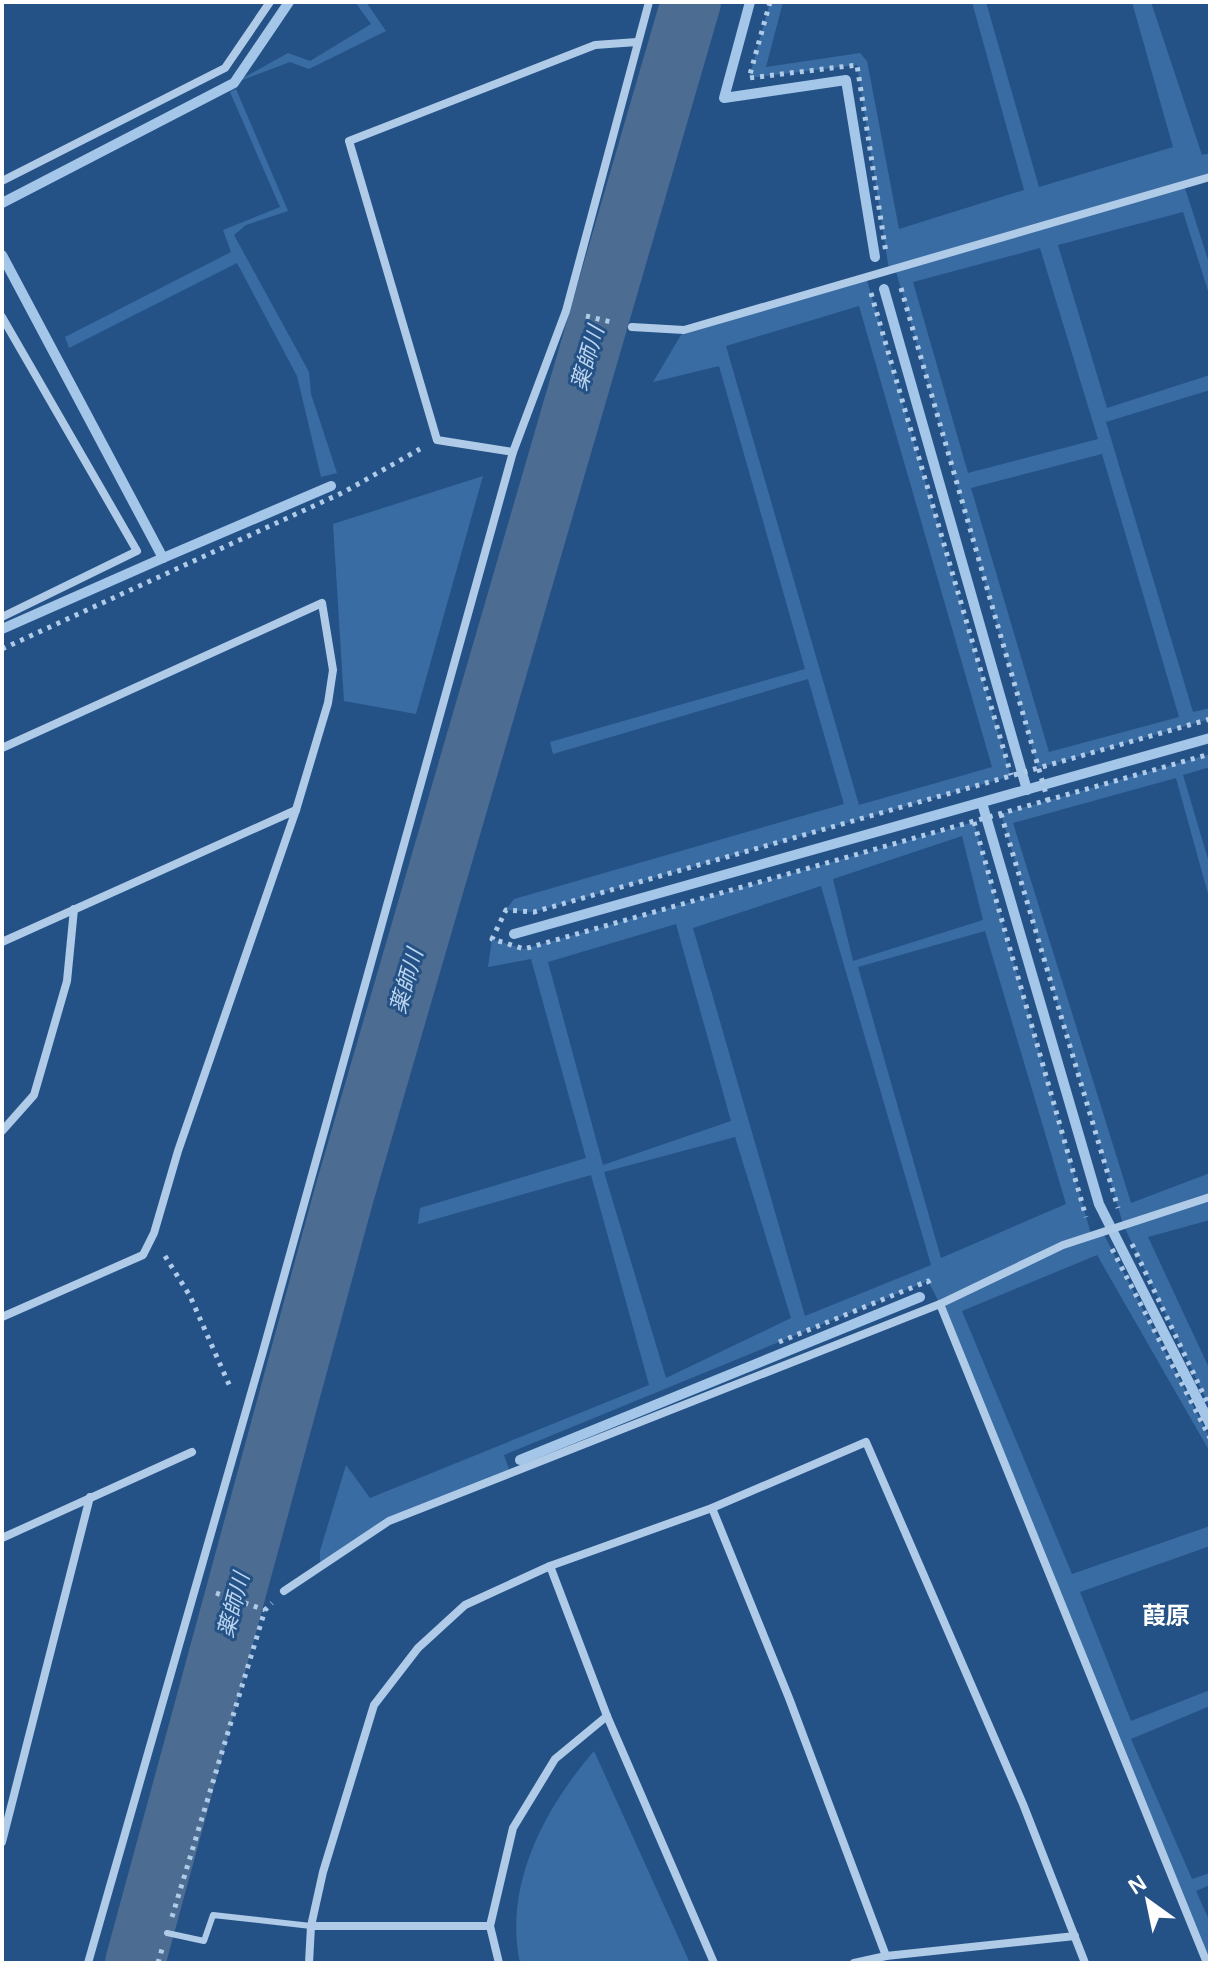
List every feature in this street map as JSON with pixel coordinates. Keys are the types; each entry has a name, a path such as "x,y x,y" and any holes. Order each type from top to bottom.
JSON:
{"street":[{"path":"2,181 225,68 270,2"},
{"path":"88,1963 513,452 566,311 649,2"},
{"path":"513,452 437,440 349,141 595,45 637,42"},
{"path":"632,327 684,330 1210,177"},
{"path":"2,317 137,551 2,617"},
{"path":"2,748 322,603 333,670 328,703 296,810 151,1240 143,1255 2,1317"},
{"path":"2,942 296,810"},
{"path":"2,1131 34,1095 67,981 74,909"},
{"path":"284,1591 389,1521 940,1304 1102,1231 1210,1197"},
{"path":"940,1304 1207,1963"},
{"path":"309,1963 311,1926 323,1872 374,1705 418,1648 465,1605 550,1566 712,1508 866,1442 1023,1804 1085,1963"},
{"path":"2,1538 192,1452"},
{"path":"2,1842 90,1497"},
{"path":"712,1508 789,1698 886,1956"},
{"path":"550,1566 607,1716 714,1963"},
{"path":"499,1963 490,1926 513,1828 555,1759 607,1716"},
{"path":"311,1926 490,1926"},
{"path":"854,1963 886,1956 1075,1936"}],"lane":[{"path":"167,1933 204,1941 213,1915 311,1926"}],"path":[{"path":"770,2 749,78 857,65 892,269 1048,801"},
{"path":"866,277 1011,776"},
{"path":"566,311 632,327"},
{"path":"2,649 344,492 437,440"},
{"path":"1210,719 534,912 506,910 492,939 524,949 1210,754"},
{"path":"1001,814 1123,1224 1210,1408"},
{"path":"974,822 1092,1235"},
{"path":"1102,1231 1210,1438"},
{"path":"151,1240 171,1263 190,1296 244,1416"},
{"path":"196,1586 265,1610"},
{"path":"158,1963 265,1610 284,1591"}],"shaded area":[{"path":"355,2 366,2 386,31 309,69 290,62 234,83 288,53 310,61 371,24"},
{"path":"770,2 783,2 766,67 860,53 867,61 899,229 1024,190 972,2 986,2 1039,187 1173,147 1132,2 1151,2 1202,155 1210,153 1210,177 1184,185 1210,266 1210,297 1183,212 1058,245 1107,408 1210,375 1210,390 1106,422 1193,712 1210,708 1210,719 1038,768 895,268 889,270 857,65 749,78","holes":["1040,248 1098,439 968,473 913,282","1102,454 1179,717 1049,752 971,488"]},
{"path":"236,89 288,211 246,225 234,235 309,372 311,394 337,473 321,477 297,376 237,263 69,348 65,337 231,252 223,230 280,207 230,92"},
{"path":"866,277 1011,776 534,912 506,910 514,899 844,804 808,679 553,754 550,742 805,669 719,366 653,382 684,330","holes":["859,306 992,767 859,805 726,346"]},
{"path":"483,476 416,714 344,701 333,524"},
{"path":"1210,754 1210,767 1183,775 1210,866 1210,901 1176,778 1013,823 1131,1203 1210,1173 1210,1220 1148,1237 1210,1370 1210,1408 1123,1224 1001,814"},
{"path":"974,822 1091,1234 1102,1231 1210,1438 1210,1452 1097,1255 962,1311 1072,1574 1210,1526 1210,1546 1080,1592 1131,1721 1210,1690 1210,1706 1131,1739 1192,1879 1210,1873 1210,1885 1196,1891 1210,1922 1210,1963 928,1281 504,1455 510,1472 389,1521 320,1566 320,1551 346,1465 370,1498 649,1385 591,1175 418,1224 420,1208 586,1158 531,959 488,967 492,939 524,949","holes":["962,836 983,920 853,961 833,879","821,886 931,1265 805,1316 693,928","676,924 731,1121 603,1165 548,962","985,931 1066,1204 941,1258 858,967","735,1137 791,1318 666,1378 604,1172"]},
{"path":"594,1751 690,1963 520,1963 516,1934 518,1905 532,1849 559,1797"}],"waterway":[{"path":"2,203 234,83 289,2"},
{"name":"薬師川","path":"135,1963 344,1195 691,2"},
{"path":"750,2 724,98 846,80 875,257"},
{"path":"2,255 163,558 2,629"},
{"path":"884,289 1027,790"},
{"path":"163,558 331,486"},
{"path":"514,934 1210,738"},
{"path":"982,803 1099,1204 1210,1424"},
{"path":"520,1460 920,1297"}],"district":[{"name":"葭原","path":"1166,1616"}]}
